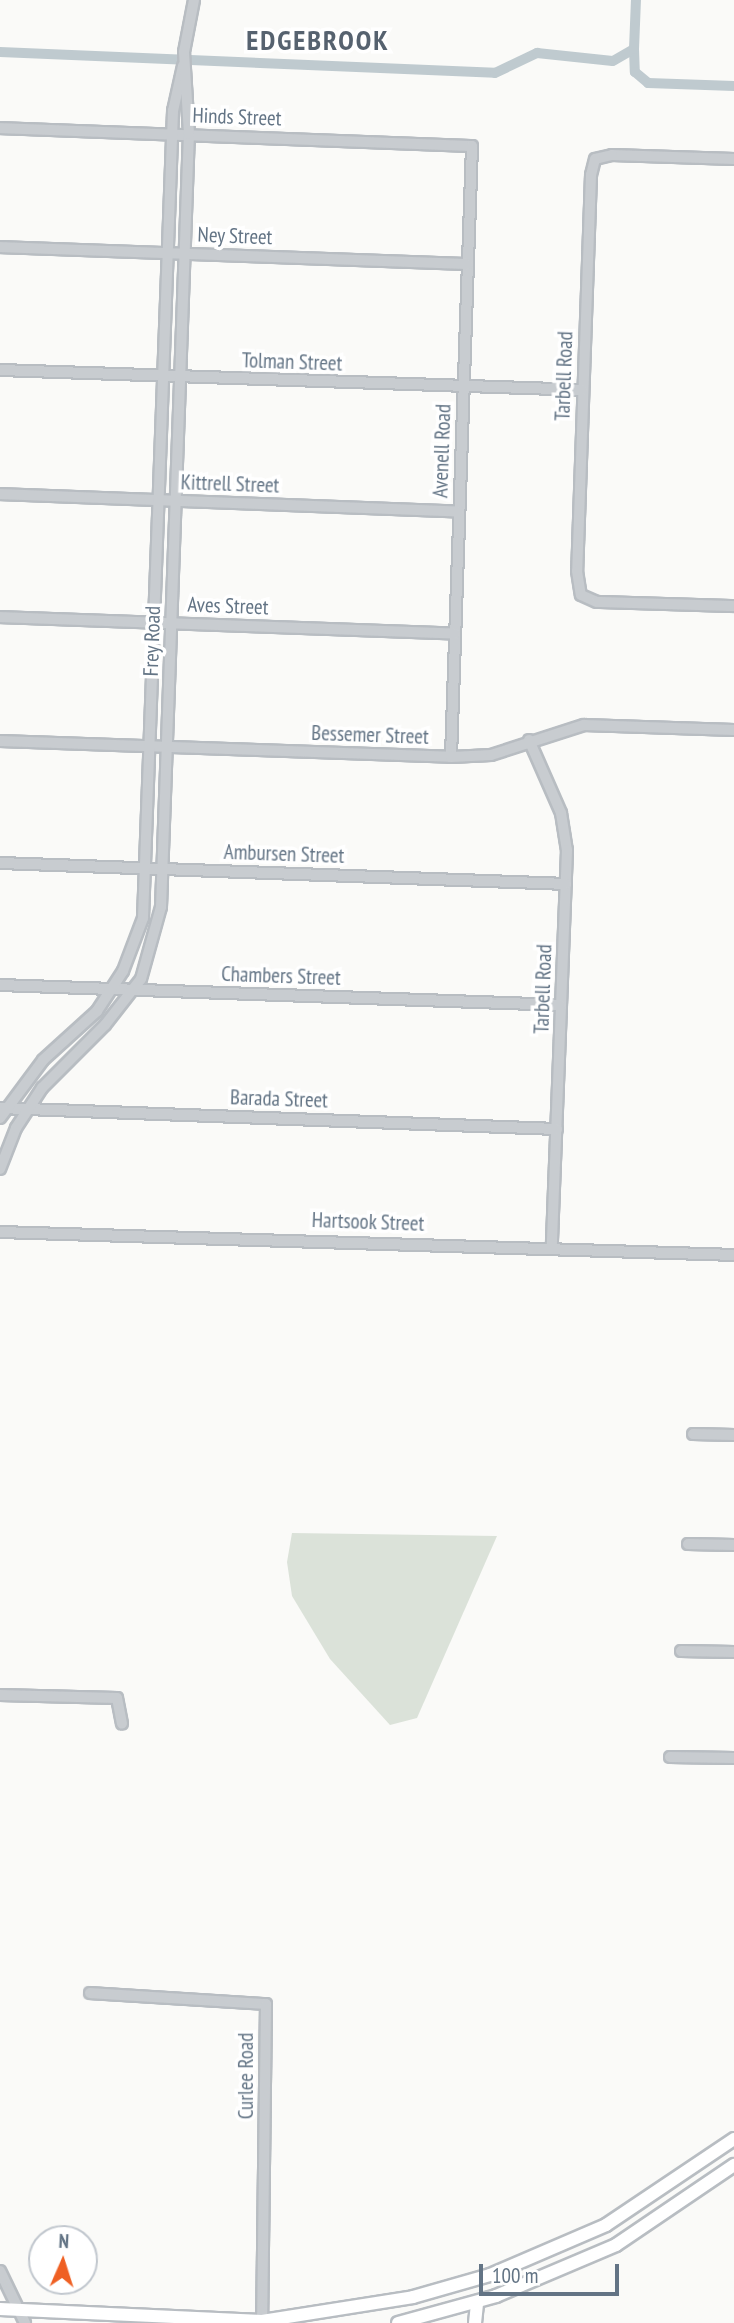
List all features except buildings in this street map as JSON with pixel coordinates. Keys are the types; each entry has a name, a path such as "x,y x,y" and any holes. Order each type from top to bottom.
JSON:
{"main road":[{"path":"0,2309 262,2322 392,2301 463,2283 559,2247 627,2213 734,2138"},
{"path":"708,2157 721,2175"},
{"path":"392,2301 397,2323 477,2302 568,2267 616,2245 734,2165"},
{"path":"559,2247 568,2267"},
{"path":"475,2323 477,2302"},
{"path":"10,2323 16,2310"}],"street":[{"name":"Frey Road","path":"2,1112 43,1060 97,1011 137,939 146,868 152,746 172,134 194,0"},
{"name":"Frey Road","path":"0,1169 28,1109 42,1088 106,1026 132,990 153,948 164,869 177,501 190,94 184,58"},
{"name":"Hinds Street","path":"0,128 472,146"},
{"name":"Avenell Road","path":"451,757 472,146"},
{"name":"Tarbell Road","path":"734,159 612,155 595,159 591,175 577,572 581,595 597,602 734,606"},
{"name":"Ney Street","path":"0,247 468,264"},
{"name":"Tolman Street","path":"0,370 463,388 583,390"},
{"name":"Kittrell Street","path":"0,494 459,512"},
{"name":"Aves Street","path":"0,617 455,634"},
{"name":"Bessemer Street","path":"0,741 451,757 491,755 529,740 584,725 734,730"},
{"name":"Tarbell Road","path":"529,740 561,813 568,850 552,1247"},
{"name":"Ambursen Street","path":"0,863 566,884"},
{"name":"Chambers Street","path":"0,985 561,1005"},
{"name":"Barada Street","path":"2,1112 28,1109 556,1129"},
{"name":"Hartsook Street","path":"0,1232 552,1247 734,1255"},
{"path":"693,1434 734,1435"},
{"path":"688,1544 734,1545"},
{"path":"681,1651 734,1652"},
{"path":"0,1695 117,1698 121,1724"},
{"path":"670,1757 734,1758"},
{"name":"Curlee Road","path":"90,1993 266,2004 262,2322"},
{"path":"0,2271 16,2310 25,2323"}],"shaded area":[{"path":"292,1533 497,1536 417,1718 390,1725 330,1659 292,1596 287,1562"}],"waterway":[{"path":"0,52 495,73 537,53 613,61 634,49 636,0"},
{"path":"634,49 635,72 648,83 734,86"}],"district":[{"name":"EDGEBROOK","path":"318,40"}]}
